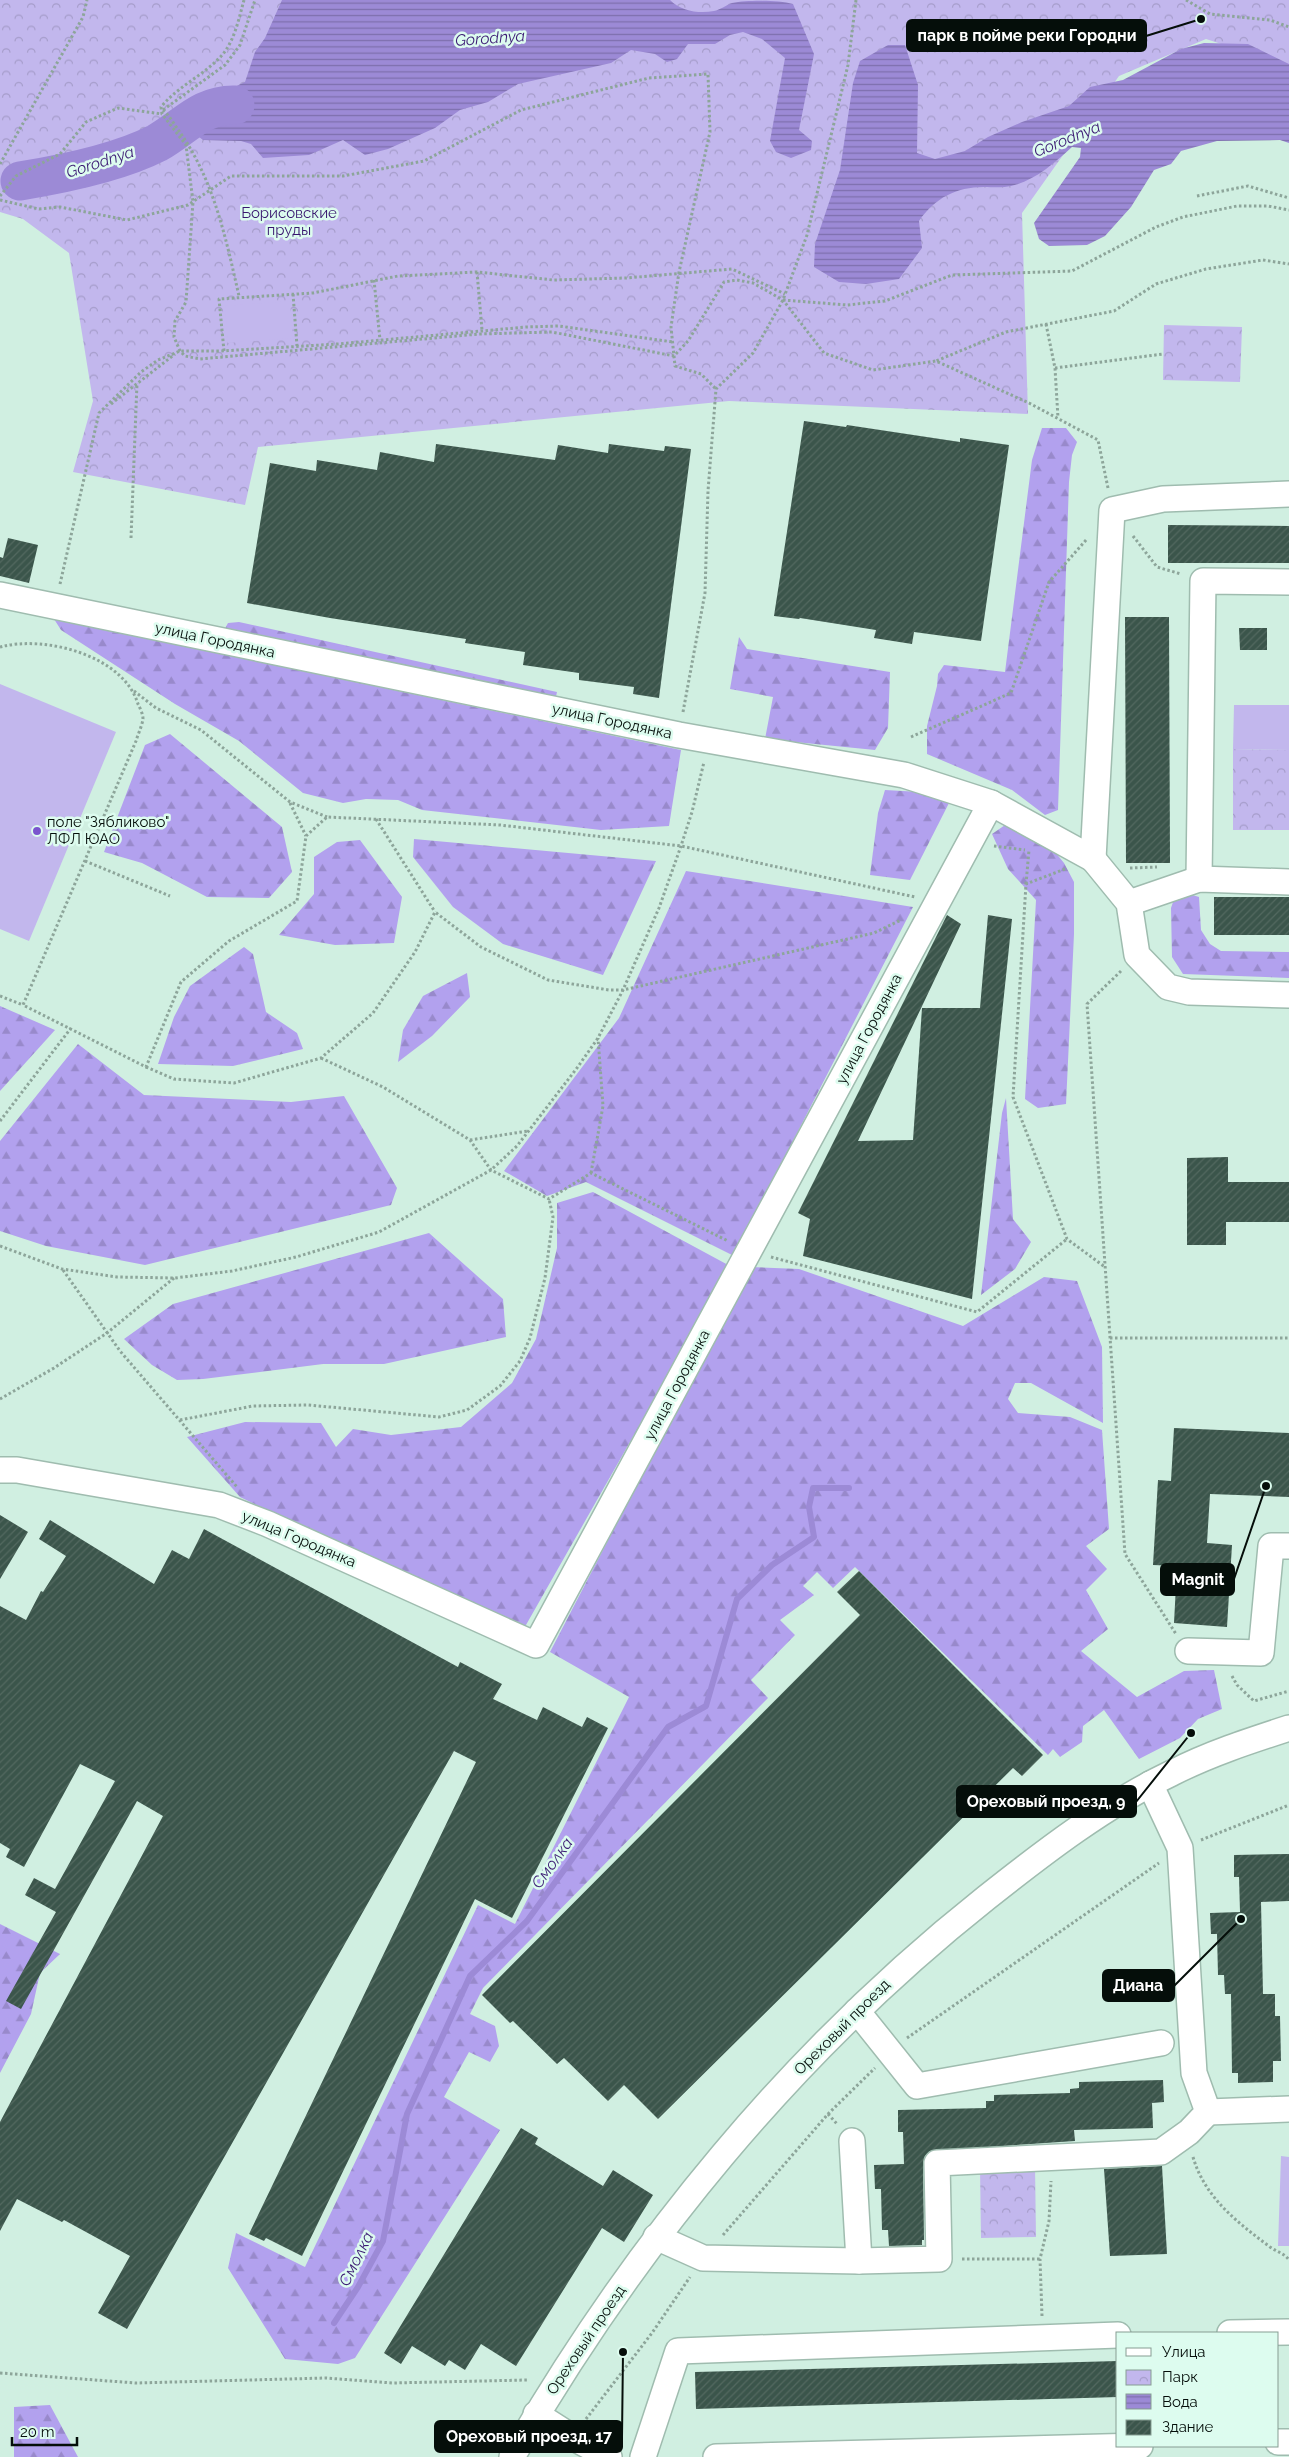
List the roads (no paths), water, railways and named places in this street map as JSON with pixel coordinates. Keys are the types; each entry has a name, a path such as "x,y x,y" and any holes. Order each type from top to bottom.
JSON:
{"street":[{"path":"1096,864 1112,510 1163,500 1289,494"},
{"path":"1199,879 1203,581 1289,582"},
{"name":"улица Городянка","path":"0,596 709,741 904,776 991,803 536,1645 268,1524 219,1505 17,1470 0,1470"},
{"path":"991,803 1096,864 1129,903 1137,955 1168,987 1189,992 1289,995"},
{"path":"1129,903 1199,879 1289,882"},
{"path":"1188,1652 1260,1652 1270,1546 1289,1546"},
{"name":"Ореховый проезд","path":"512,2457 536,2414 656,2237 741,2132 857,2011 903,1967 1020,1871 1106,1810 1172,1772 1289,1728"},
{"path":"1150,1784 1180,1848 1194,2073 1208,2112"},
{"path":"857,2011 917,2086 1161,2043"},
{"path":"656,2237 703,2258 858,2261 939,2259 937,2164 1161,2152 1189,2132 1208,2112 1289,2109"},
{"path":"852,2141 858,2261"},
{"path":"643,2457 678,2351 1116,2335"},
{"path":"536,2414 572,2437 609,2457"},
{"path":"716,2457 1116,2447"}],"water":[{"path":"282,0 670,0 679,7 690,11 702,12 746,1 771,1 793,4 814,54 799,130 812,141 811,150 791,158 776,152 770,141 785,58 762,39 743,32 730,35 715,44 688,44 677,59 667,62 655,54 631,50 611,63 518,84 488,102 460,110 435,128 388,149 365,155 343,140 309,155 263,158 251,144 241,141 203,140 194,133 179,113 245,82 255,52 265,38"},
{"path":"1204,43 1248,44 1289,64 1289,143 1280,140 1217,141 1181,151 1171,164 1154,170 1131,207 1105,236 1087,245 1049,246 1039,239 1034,223 1080,157 1081,148 1072,147 1044,171 1028,180 1005,187 964,189 939,200 919,221 922,248 899,279 866,284 839,282 814,267 815,244 840,170 853,83 860,61 888,45 905,45 918,85 917,153 935,159 965,151 988,137 1022,122 1069,106 1090,87 1123,80 1181,49"}],"waterway":[{"name":"Gorodnya","path":"20,181 108,162 142,150 157,143 193,118 212,108 235,105"},
{"name":"Смолка","path":"334,2323 358,2287 383,2241 407,2114 470,1976 527,1921 668,1727 706,1706 737,1599 772,1565 814,1537 809,1507 813,1488 849,1488"}],"place":[{"name":"парк в пойме реки Городни","path":"1201,19"},
{"name":"поле \"Зябликово\" ЛФЛ ЮАО","path":"37,831"},
{"name":"Magnit","path":"1266,1486"},
{"name":"Ореховый проезд, 9","path":"1191,1733"},
{"name":"Диана","path":"1241,1919"},
{"name":"Ореховый проезд, 17","path":"623,2352"}],"park label":[{"name":"Борисовские пруды","path":"289,222"}]}
